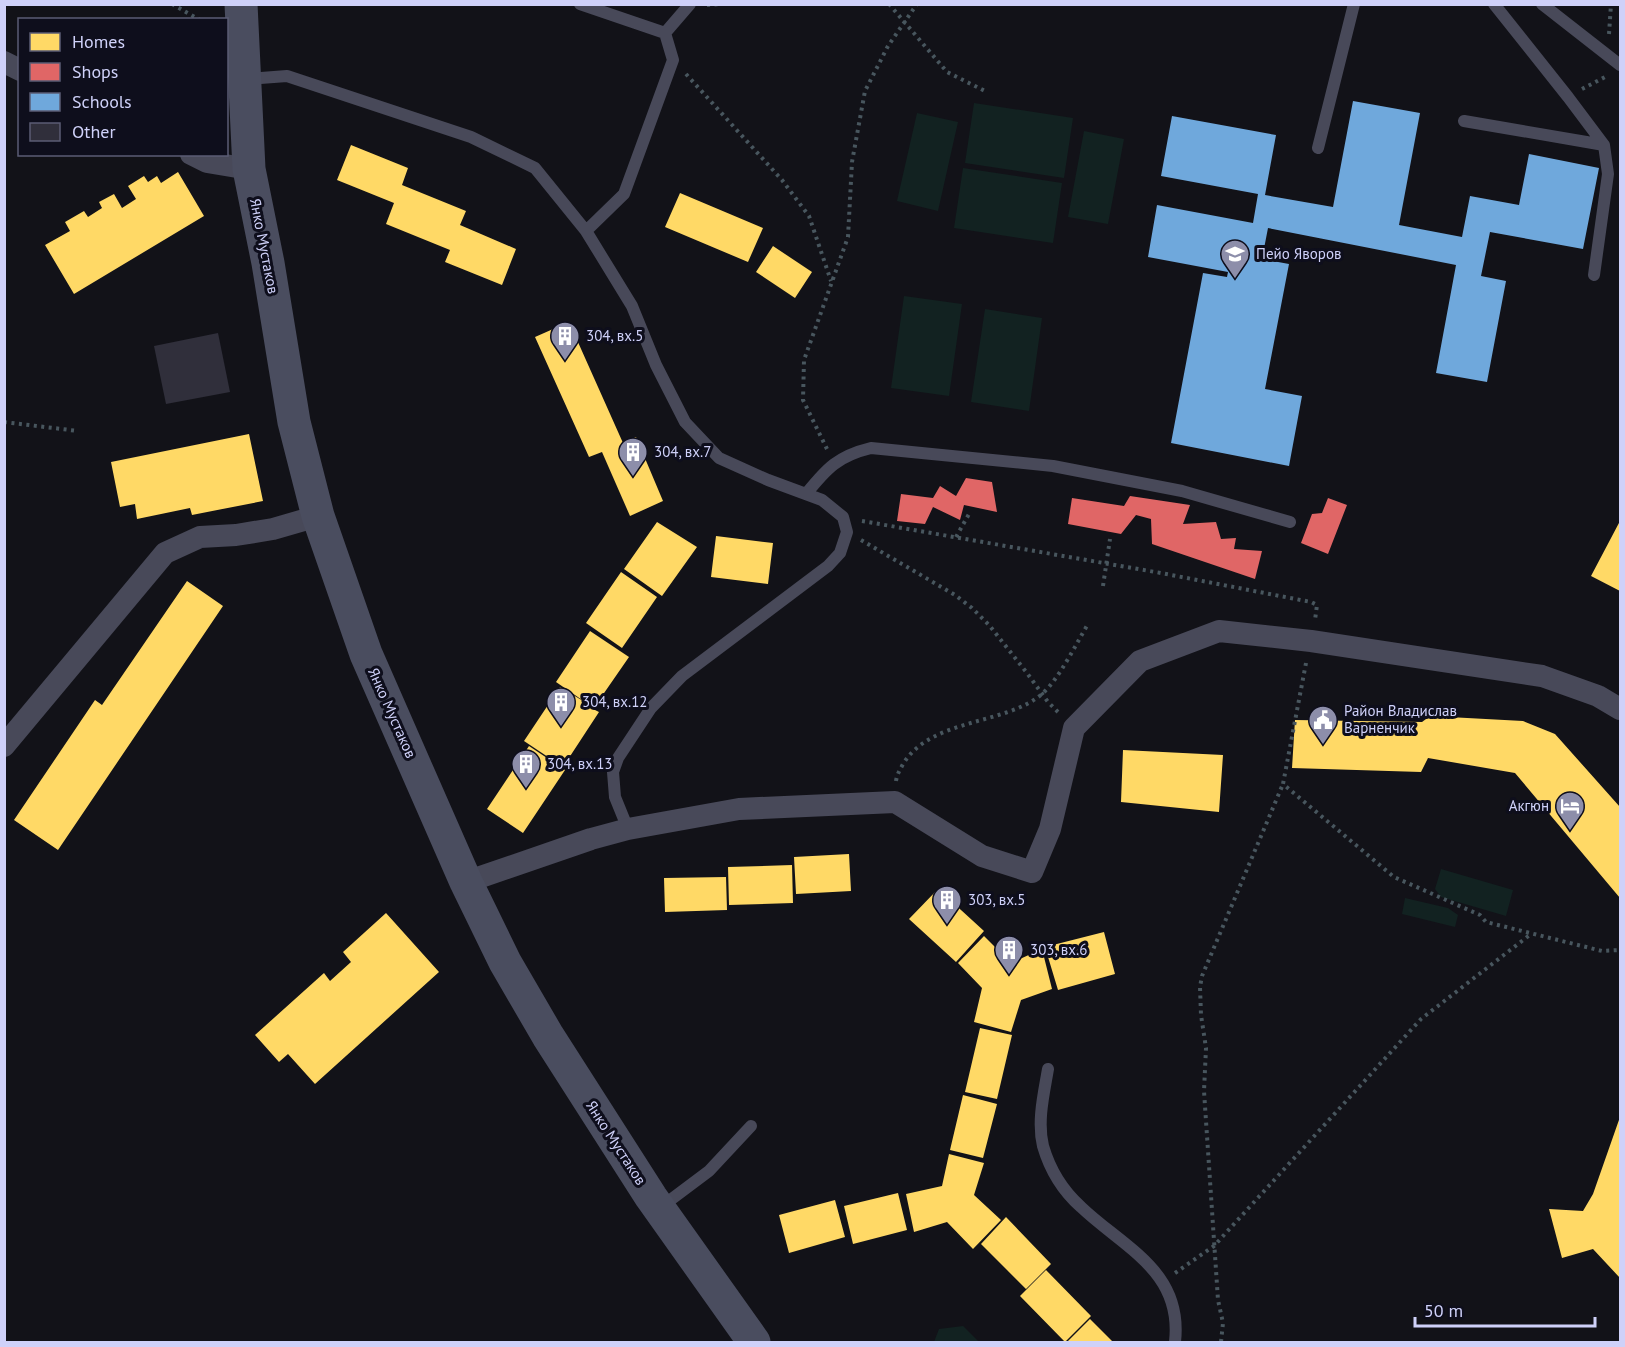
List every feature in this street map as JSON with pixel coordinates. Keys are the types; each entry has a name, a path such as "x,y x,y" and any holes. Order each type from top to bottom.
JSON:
{"street":[{"name":"Янко Мустаков","path":"241,4 249,169 268,263 294,422 318,516 366,654 466,882 505,962 597,1115 659,1209 754,1342"},
{"path":"4,62 18,69"},
{"path":"194,156 207,162 249,169"},
{"path":"4,746 165,553 200,537 236,535 273,529 318,516"},
{"path":"466,882 591,839 628,829 740,808 895,802 982,856 1032,872 1050,829 1074,728 1140,660 1219,631 1311,641 1542,676 1598,696 1620,709"}],"lane":[{"path":"580,4 665,33"},
{"path":"665,33 690,4"},
{"path":"1318,148 1354,4"},
{"path":"1494,4 1604,145 1608,174 1594,275"},
{"path":"1542,4 1620,65"},
{"path":"586,231 624,194 673,60 665,33"},
{"path":"245,79 287,76 471,138 535,168 586,231 632,306 656,365 685,422 718,458 822,500 843,517 847,532 840,553 828,566 682,676 651,708 618,758 613,772 615,797 628,829"},
{"path":"1464,121 1604,145"},
{"path":"806,494 834,463 850,453 871,448 1053,466 1182,491 1290,522"},
{"path":"1048,1069 1041,1112 1043,1144 1053,1172 1064,1189 1082,1208 1138,1252 1162,1282 1171,1302 1176,1323 1175,1342"},
{"path":"659,1209 709,1171 751,1126"}],"path":[{"path":"172,4 196,18"},
{"path":"889,4 947,72 985,91"},
{"path":"834,463 803,400 804,360 848,237 852,162 865,91 888,46 917,4"},
{"path":"1607,54 1611,4"},
{"path":"673,60 782,180 809,216 831,282"},
{"path":"1568,97 1610,74"},
{"path":"4,422 78,431"},
{"path":"956,537 969,514"},
{"path":"843,517 1107,563 1317,605 1283,784 1202,976 1200,987 1200,1015 1206,1048 1204,1090 1214,1246 1218,1300 1223,1323 1221,1342"},
{"path":"847,532 955,595 972,608 989,625 1048,702 1074,728"},
{"path":"1103,586 1110,539"},
{"path":"895,802 896,776 907,758 922,744 949,730 1028,702 1042,693 1055,678 1089,624"},
{"path":"1283,784 1394,877 1480,915 1486,922 1602,951 1620,950"},
{"path":"1162,1282 1214,1246 1421,1019 1532,934"}],"shaded area":[{"path":"974,103 1073,118 1064,178 965,163"},
{"path":"917,113 958,122 938,211 897,201"},
{"path":"1084,131 1124,139 1108,224 1068,217"},
{"path":"963,168 1062,183 1053,243 954,228"},
{"path":"904,296 962,304 949,396 891,388"},
{"path":"985,309 1042,318 1029,411 971,402"},
{"path":"1441,869 1513,890 1506,916 1441,897 1435,889"},
{"path":"1405,898 1448,908 1458,915 1455,927 1402,914"},
{"path":"963,1326 979,1342 934,1342 939,1329"}],"building: Homes":[{"path":"351,145 408,168 402,185 466,211 460,225 516,249 502,285 445,262 450,250 386,224 394,203 337,180"},
{"path":"178,172 204,216 74,294 45,245 70,231 65,222 84,211 88,217 102,208 99,202 114,194 122,208 136,199 128,186 144,176 148,182 157,176 161,183"},
{"path":"680,193 763,228 748,262 665,227"},
{"path":"773,246 812,272 795,298 756,272"},
{"path":"569,322 623,443 636,437 663,501 630,516 602,452 589,457 535,337"},
{"path":"249,434 263,501 192,515 190,508 137,519 135,504 120,507 111,462"},
{"path":"1620,521 1620,591 1591,576"},
{"path":"657,522 697,547 662,596 624,569"},
{"path":"716,536 773,543 768,584 711,577"},
{"path":"621,572 657,597 622,648 586,623"},
{"path":"187,581 223,606 58,850 14,820 95,700 102,705"},
{"path":"590,631 629,657 593,709 599,712 563,767 524,741 560,687 588,704 556,682"},
{"path":"1430,716 1523,721 1555,734 1620,807 1620,898 1515,773 1428,758 1421,772 1292,768 1295,720 1422,722"},
{"name":"304, вх.13","path":"529,746 565,770 523,833 487,809"},
{"path":"1123,750 1223,755 1219,812 1121,802"},
{"path":"849,854 851,891 796,894 794,857"},
{"path":"792,865 793,903 729,905 728,867"},
{"path":"726,877 727,910 665,912 664,878"},
{"name":"303, вх.5","path":"938,889 984,931 956,962 909,919"},
{"path":"386,913 439,972 315,1084 288,1054 279,1062 255,1035 324,973 330,981 351,962 343,952"},
{"path":"1104,932 1115,974 1058,990 1045,947"},
{"name":"303, вх.6","path":"984,936 1011,963 1042,949 1052,989 1021,1000 1011,1032 974,1022 982,988 958,963"},
{"path":"980,1028 1012,1035 997,1099 965,1092"},
{"path":"963,1095 997,1104 983,1158 950,1150"},
{"path":"1620,1117 1620,1278 1593,1249 1562,1258 1549,1209 1583,1211 1593,1194"},
{"path":"949,1154 984,1163 974,1195 1001,1220 973,1249 947,1222 914,1232 906,1194 942,1186"},
{"path":"898,1193 907,1230 853,1244 844,1206"},
{"path":"835,1200 845,1237 789,1253 779,1215"},
{"path":"1006,1217 1051,1264 1026,1289 981,1244"},
{"path":"1046,1270 1091,1316 1065,1342 1020,1296"},
{"path":"1090,1319 1113,1342 1067,1342"}],"building: Shops":[{"path":"966,478 992,482 997,512 964,505 960,520 933,507 925,524 897,521 901,494 933,498 940,486 956,496"},
{"path":"1130,496 1190,505 1183,524 1216,522 1221,539 1236,538 1234,549 1262,551 1255,579 1152,544 1151,519 1136,515 1121,534 1068,524 1072,498 1124,506"},
{"path":"1328,498 1347,505 1328,554 1301,543 1312,514 1322,513"}],"building: Schools":[{"path":"1353,101 1420,113 1399,225 1462,237 1470,196 1519,205 1529,154 1599,168 1583,249 1490,232 1481,276 1506,281 1487,382 1436,373 1456,265 1268,228 1262,259 1289,264 1265,389 1302,396 1289,466 1171,443 1203,273 1227,277 1228,272 1148,257 1157,205 1253,223 1258,194 1161,176 1172,116 1276,135 1265,195 1333,207"}],"building: Other":[{"path":"218,333 230,392 166,404 154,346"}],"place":[{"name":"Пейо Яворов","path":"1235,280"},
{"name":"304, вх.5","path":"565,362"},
{"name":"304, вх.7","path":"633,478"},
{"name":"304, вх.12","path":"561,728"},
{"name":"Район Владислав Варненчик","path":"1323,746"},
{"name":"304, вх.13","path":"526,790"},
{"name":"Акгюн","path":"1570,832"},
{"name":"303, вх.5","path":"947,926"},
{"name":"303, вх.6","path":"1009,976"}]}
